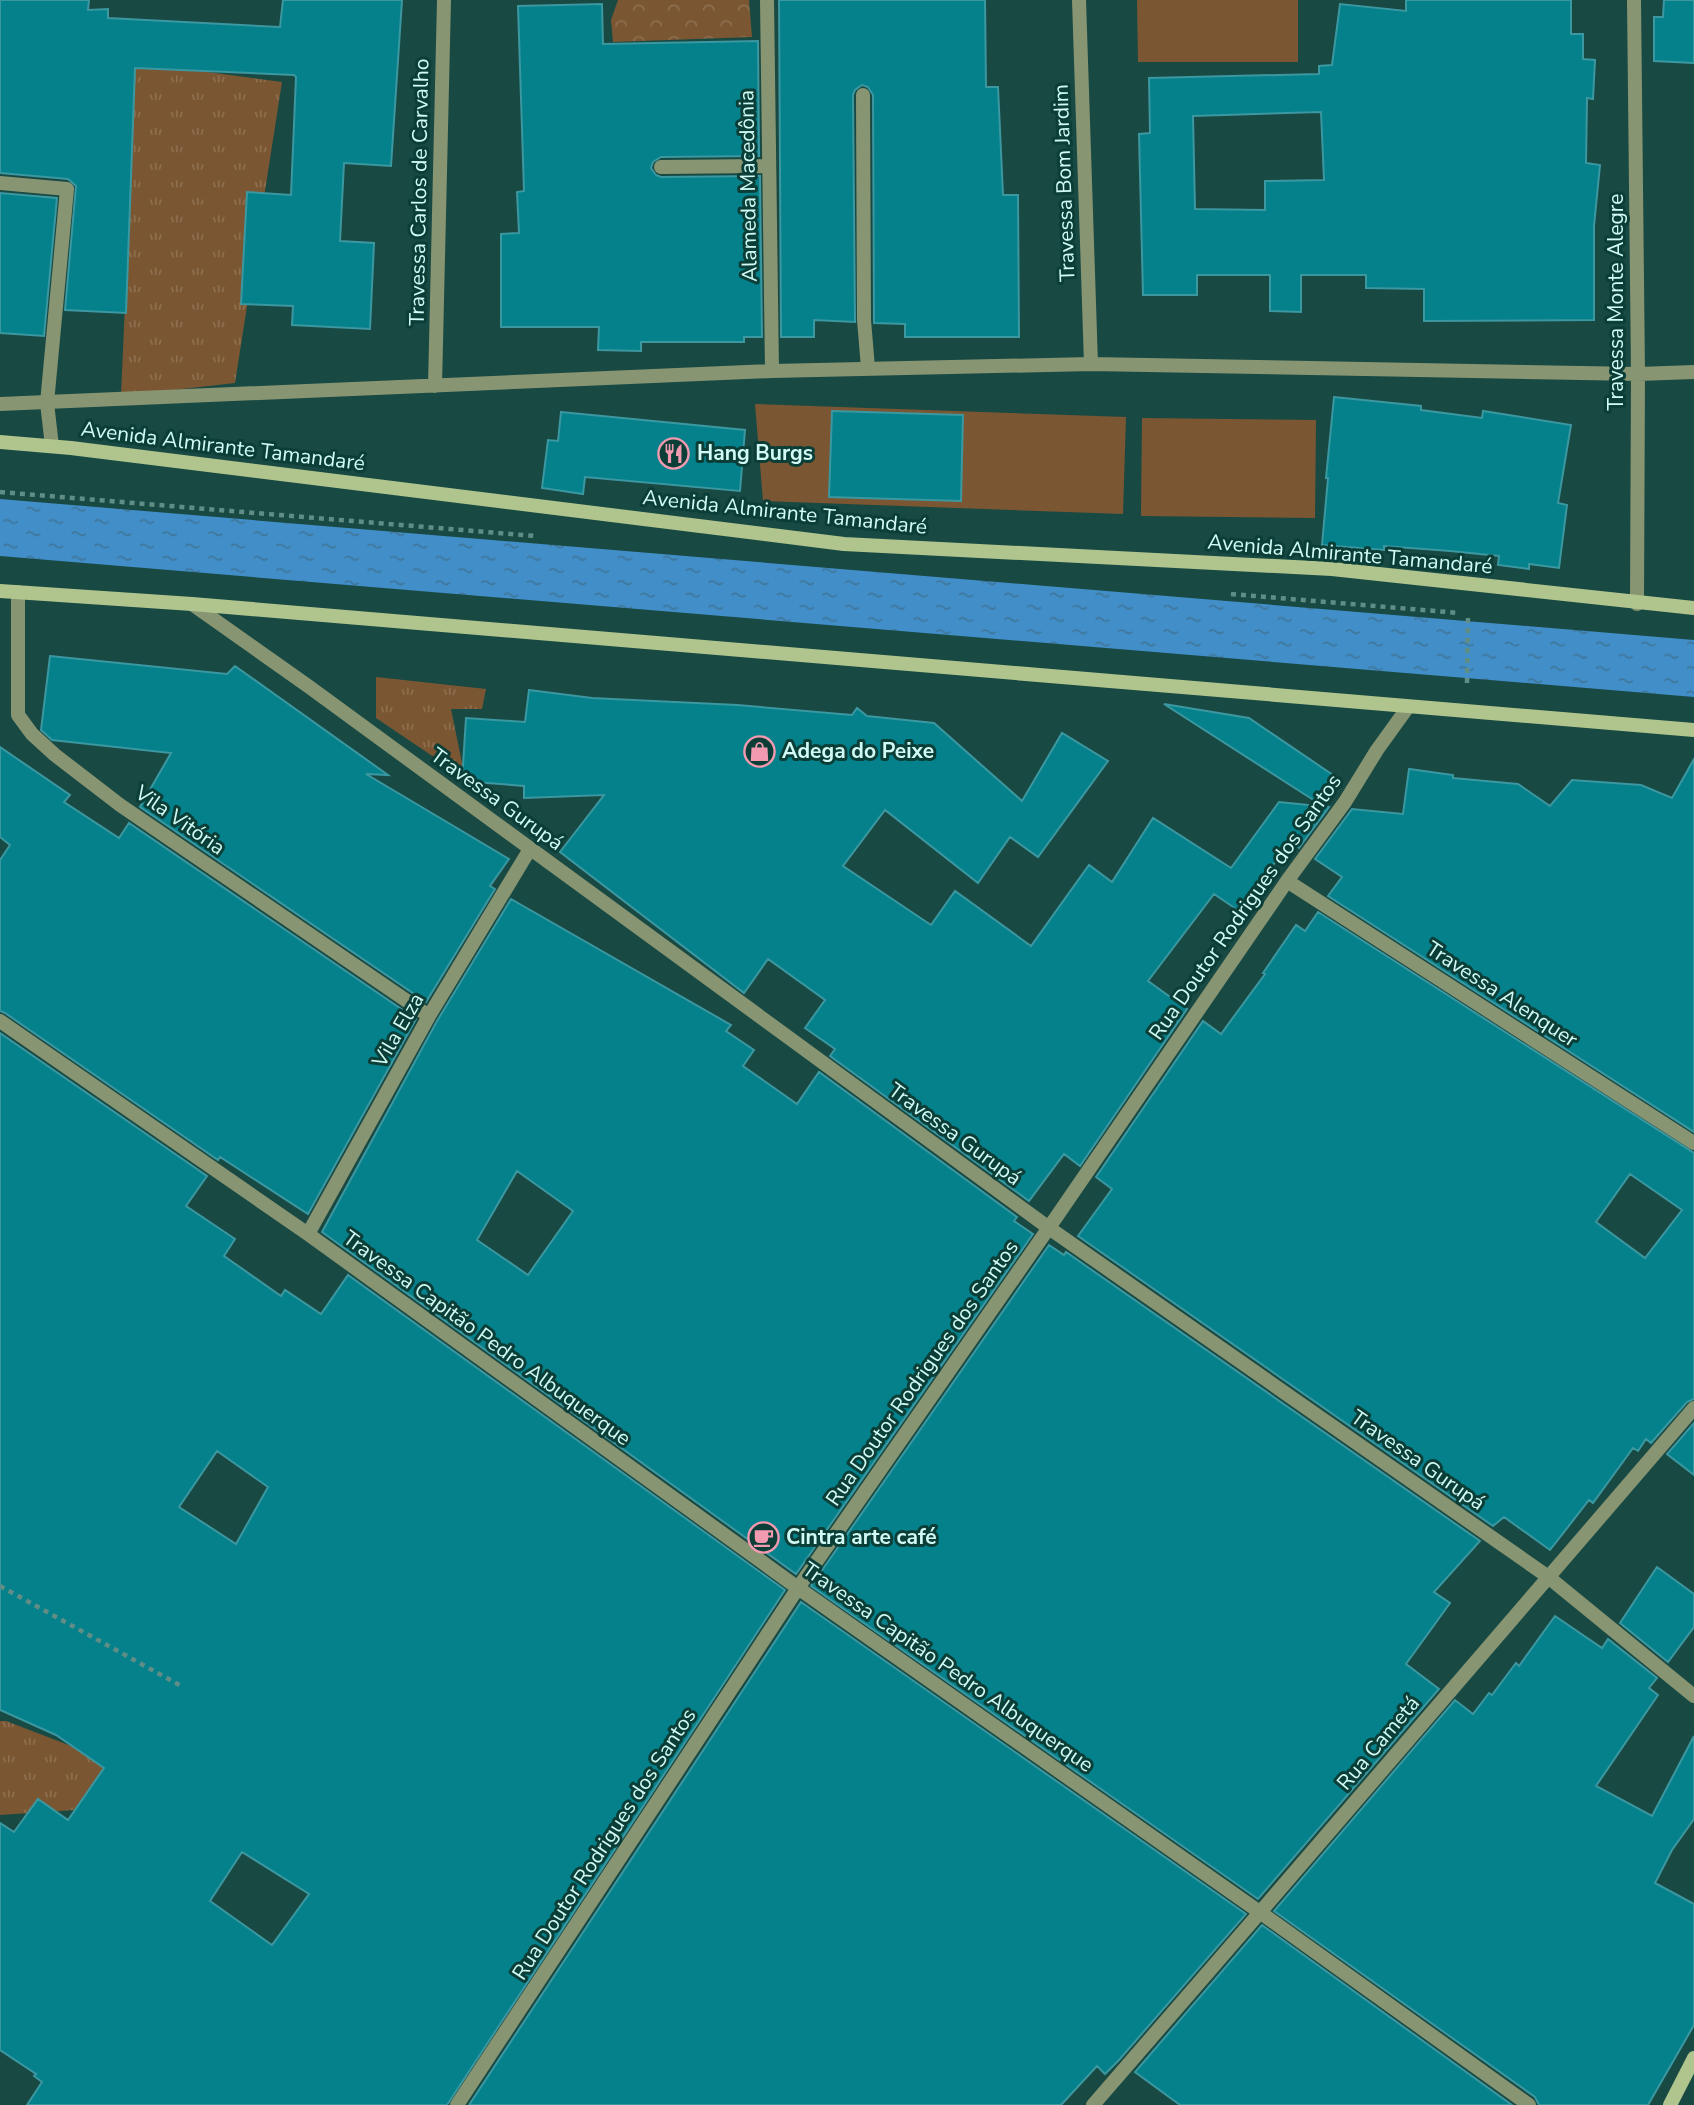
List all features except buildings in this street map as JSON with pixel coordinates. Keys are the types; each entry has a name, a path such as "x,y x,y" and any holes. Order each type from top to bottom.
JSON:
{"main road":[{"name":"Avenida Almirante Tamandaré","path":"0,442 52,446 844,544 1332,569 1637,604 1694,608"},
{"path":"0,592 192,604 1694,730"},
{"path":"1670,2105 1694,2058"}],"street":[{"name":"Travessa Carlos de Carvalho","path":"435,386 444,0"},
{"name":"Alameda Macedônia","path":"767,0 772,371"},
{"name":"Travessa Bom Jardim","path":"1079,0 1091,364"},
{"name":"Travessa Monte Alegre","path":"1634,0 1638,374 1637,604"},
{"path":"863,95 864,320 868,368"},
{"path":"661,167 769,166"},
{"path":"0,183 67,189 47,403 52,446"},
{"name":"Avenida Almirante Tamandaré","path":"0,404 868,368 1091,364 1638,374 1694,372"},
{"name":"Vila Vitória","path":"18,593 18,715 32,734 120,805 429,1016"},
{"name":"Travessa Gurupá","path":"192,604 1049,1228 1547,1576 1694,1696"},
{"name":"Rua Doutor Rodrigues dos Santos","path":"457,2105 798,1588 1287,881 1345,802 1408,707"},
{"name":"Vila Elza","path":"308,1234 429,1016 530,849"},
{"name":"Travessa Alenquer","path":"1287,881 1694,1143"},
{"name":"Travessa Capitão Pedro Albuquerque","path":"0,1021 308,1234 798,1588 1529,2105"},
{"name":"Rua Cametá","path":"1093,2105 1694,1408"}],"path":[{"path":"1467,689 1468,614"},
{"path":"0,1587 183,1688"}],"green space":[{"path":"618,0 749,0 752,37 613,42 611,20"},
{"path":"1137,0 1298,0 1298,62 1138,62"},
{"path":"111,59 282,82 235,383 121,396 133,122"},
{"path":"755,404 1126,417 1123,514 763,501"},
{"path":"1142,418 1316,420 1315,518 1141,516"},
{"path":"376,677 486,689 482,709 451,709 465,778 376,718"},
{"path":"127,1717 89,1809 0,1815 0,1721 92,1754"}],"water":[{"path":"0,499 1694,640 1694,697 0,556"}],"place":[{"name":"Hang Burgs","path":"674,453"},
{"name":"Adega do Peixe","path":"759,751"},
{"name":"Cintra arte café","path":"763,1537"}]}
